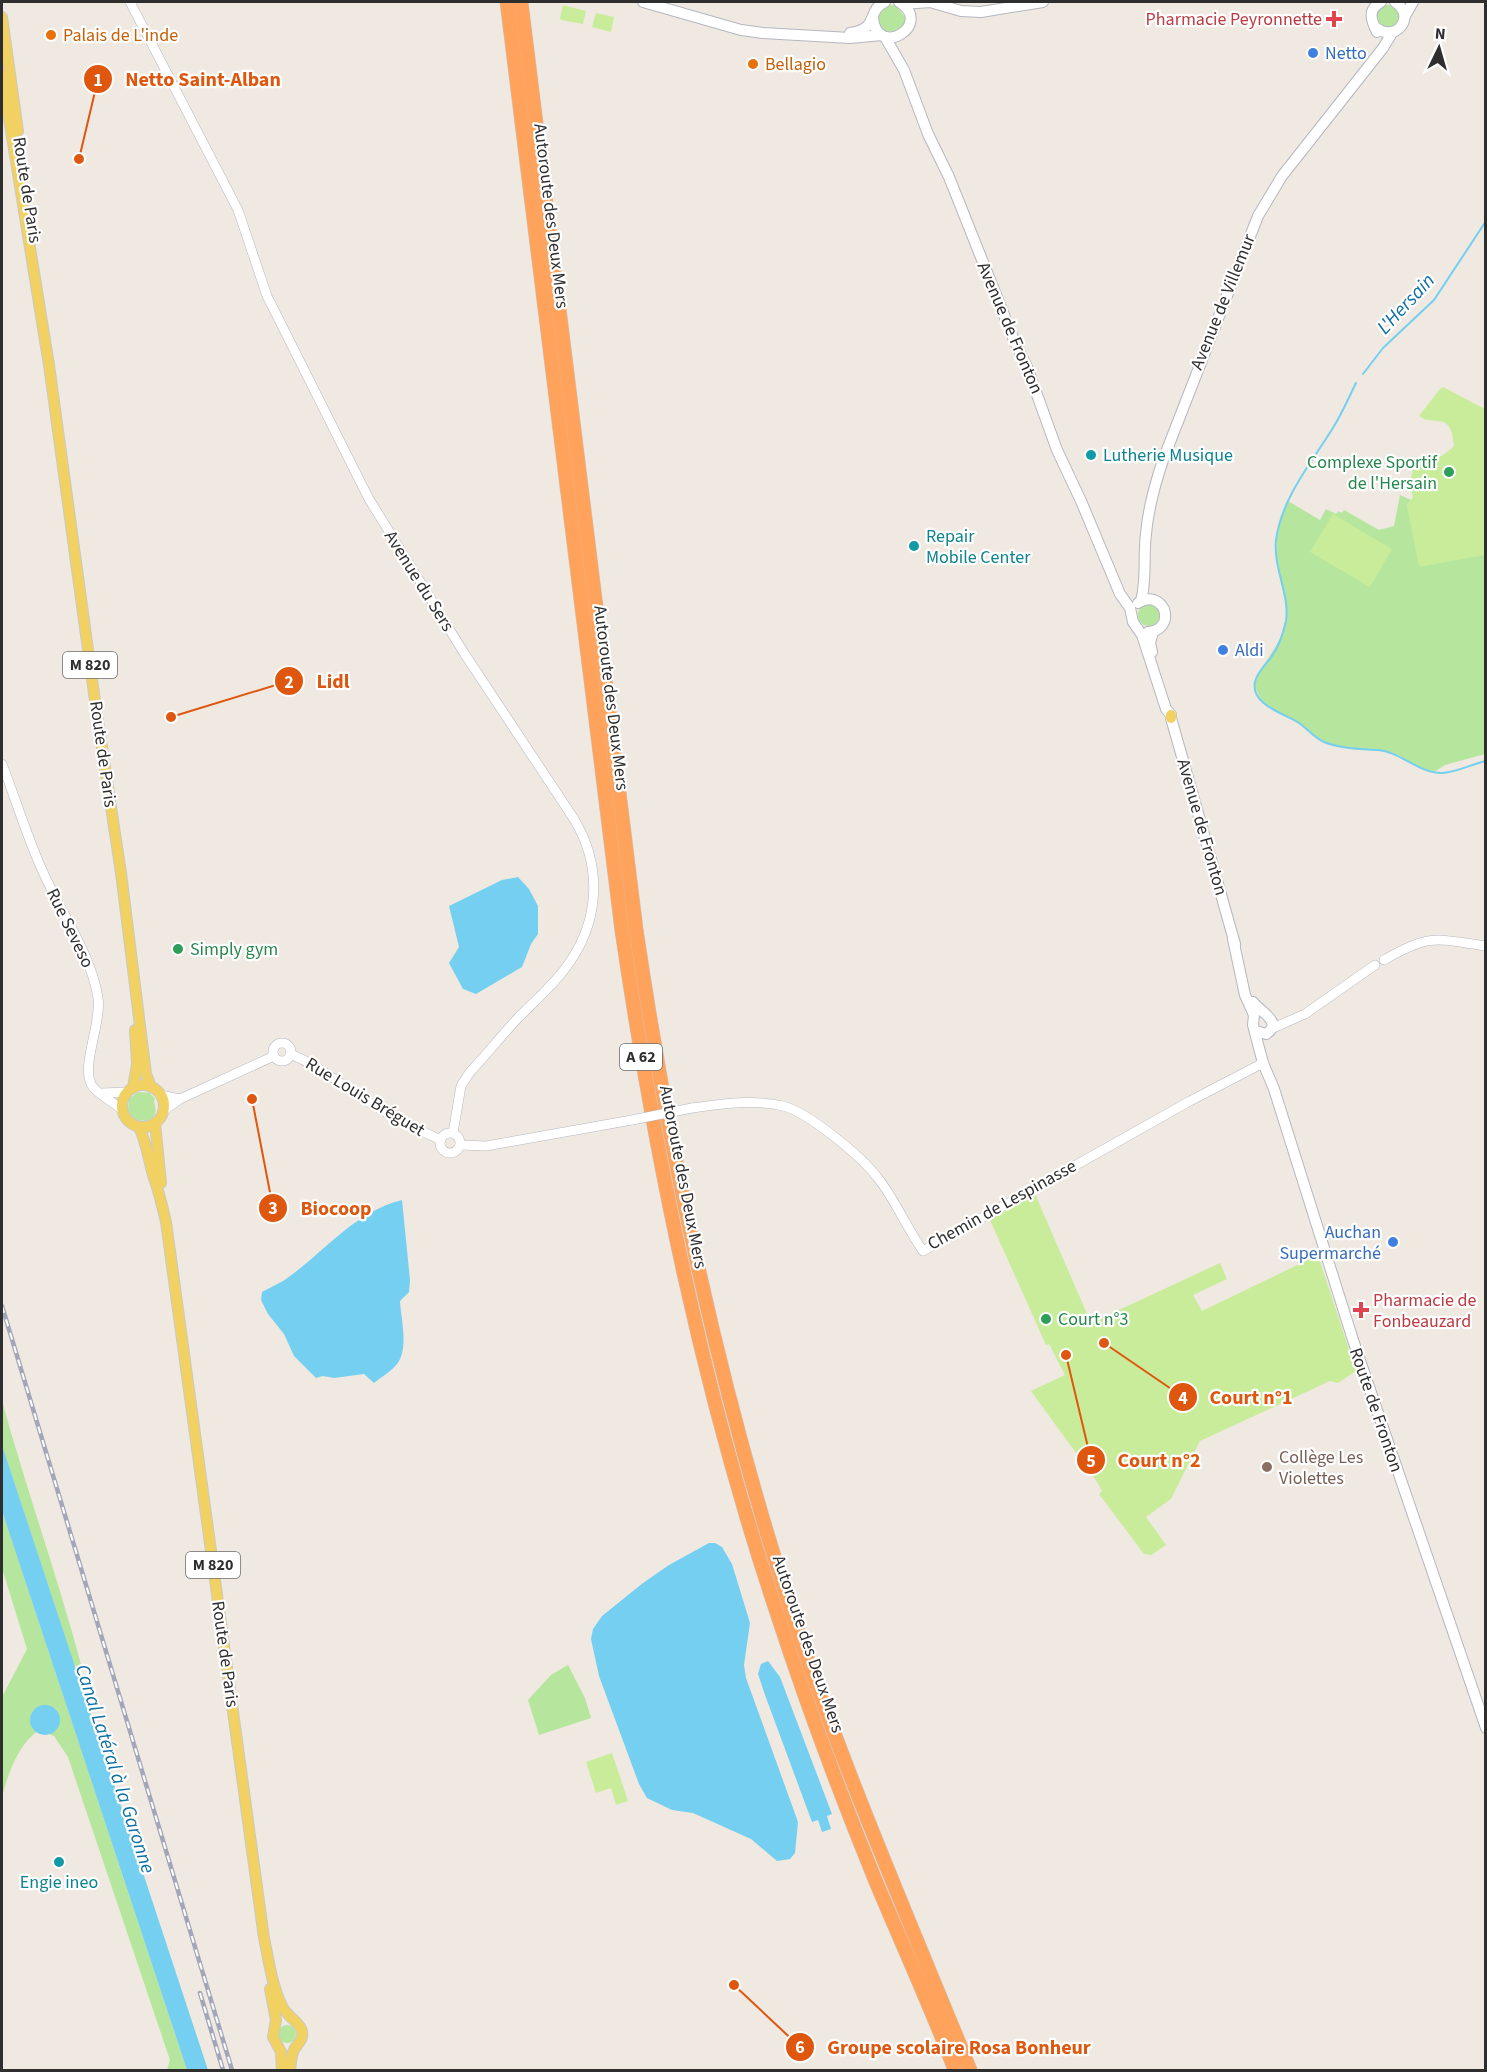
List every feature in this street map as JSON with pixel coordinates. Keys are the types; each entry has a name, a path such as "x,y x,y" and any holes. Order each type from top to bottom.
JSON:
{"highway":[{"name":"Autoroute des Deux Mers","path":"507,2 621,931 638,1042 670,1213 722,1428 776,1611 873,1874 955,2070"},
{"name":"Autoroute des Deux Mers","path":"521,2 636,929 652,1040 684,1210 736,1424 790,1608 887,1868 970,2070"}],"main road":[{"path":"643,2 741,30 864,38 895,37 903,33 910,21 909,11 900,3"},
{"path":"829,36 864,30 874,10 885,2"},
{"path":"900,3 930,2 946,8"},
{"path":"910,21 920,11 946,8 981,12 1043,2"},
{"path":"1378,53 1379,41 1371,19 1371,6 1381,2"},
{"path":"1396,2 1402,8 1404,16"},
{"path":"1404,16 1413,2"},
{"name":"Avenue de Fronton","path":"874,10 874,26 884,36 904,70 928,134 949,177 1027,367 1057,450 1116,585 1137,605 1133,622 1139,629 1166,709 1171,717"},
{"name":"Avenue de Villemur","path":"1137,605 1144,585 1143,562 1146,533 1153,494 1163,460 1194,375 1258,216 1281,176 1383,48 1392,33 1400,28 1404,16"},
{"name":"Route de Paris","path":"2,17 38,268 44,328"},
{"path":"1375,27 1380,31 1392,33"},
{"name":"Avenue de Fronton","path":"903,33 901,44 904,70"},
{"name":"Route de Paris","path":"2,75 44,328 121,873 136,1003 137,1064 130,1090"},
{"path":"1137,605 1154,600 1144,585"},
{"name":"Avenue de Fronton","path":"1154,600 1162,605 1166,614 1163,624 1153,632 1150,646 1170,707 1251,999 1263,1016"},
{"path":"1139,629 1153,632"},
{"name":"Route de Paris","path":"136,1003 142,1030 146,1074 151,1087"},
{"path":"1264,1031 1253,1025 1263,1016 1273,1022 1264,1031 1263,1063 1274,1089"},
{"path":"1264,1031 1265,1050 1274,1089"},
{"path":"142,1086 151,1087 160,1095 163,1111 155,1123 148,1127 130,1123 122,1110 122,1100 130,1090 142,1086"},
{"name":"Route de Fronton","path":"1274,1089 1356,1350 1485,1728"},
{"name":"Route de Paris","path":"155,1123 161,1178 159,1191 177,1302 269,1987 276,2020 273,2037 279,2047 282,2070"},
{"name":"Route de Paris","path":"140,1127 155,1184 159,1191"},
{"name":"Route de Paris","path":"264,1938 276,1993 283,2009 291,2020 298,2023 302,2032 290,2070"},
{"path":"275,2026 282,2020 291,2020"},
{"path":"279,2047 288,2049 296,2047"}],"street":[{"name":"Avenue du Sers","path":"130,2 238,210 267,296 369,499 480,679 578,826 592,863 593,909 582,943 564,971 496,1042 465,1079 459,1094 453,1133"},
{"name":"Rue Seveso","path":"2,764 43,872 94,980 99,1012 87,1068 92,1086 122,1110"},
{"path":"1264,1031 1305,1014 1375,965 1378,968 1382,967 1385,964 1384,960 1414,944 1429,940 1451,940 1485,946"},
{"path":"1263,1016 1287,1019 1305,1014"},
{"name":"Rue Louis Bréguet","path":"163,1111 180,1099 274,1056 274,1048 279,1044 288,1046 290,1054 315,1065 355,1094 419,1131 441,1140"},
{"name":"Chemin de Lespinasse","path":"461,1145 486,1146 721,1104 780,1105 804,1117 851,1151 877,1177 923,1251 1090,1156 1263,1063"},
{"path":"102,1093 130,1090"},
{"path":"160,1095 180,1099"},
{"path":"447,1133 453,1133 459,1137 461,1145 455,1152 447,1153 441,1146 441,1140 447,1133"}],"green space":[{"path":"563,5 586,11 583,24 561,20"},
{"path":"894,5 906,19 902,29 892,32 885,31 880,27 878,16 886,7"},
{"path":"1384,5 1392,5 1399,12 1399,20 1392,27 1384,27 1377,20 1377,12"},
{"path":"596,13 614,17 611,32 592,27"},
{"name":"Complexe Sportif de l'Hersain","path":"1443,387 1485,409 1485,561 1484,555 1419,567 1407,506 1413,497 1410,482 1416,456 1427,459 1437,458 1454,446 1450,427 1446,423 1431,421 1419,416"},
{"path":"1400,495 1411,500 1407,506 1484,555 1486,561 1485,754 1445,765 1434,772 1417,766 1396,754 1378,750 1356,750 1323,742 1298,722 1272,709 1261,700 1255,687 1260,672 1280,639 1286,620 1276,546 1281,519 1288,501 1320,520 1326,509 1336,514 1344,510 1379,530 1394,526"},
{"path":"1333,514 1392,549 1370,587 1310,552"},
{"path":"1145,604 1153,604 1160,611 1160,619 1153,626 1145,626 1138,619 1138,611"},
{"path":"138,1092 150,1093 155,1099 155,1115 147,1121 135,1120 128,1111 129,1099"},
{"path":"1035,1194 1091,1323 1220,1263 1227,1279 1193,1295 1202,1311 1318,1255 1356,1371 1338,1383 1330,1381 1200,1441 1171,1499 1146,1517 1166,1545 1151,1555 1144,1554 1099,1494 1102,1491 1097,1482 1031,1391 1065,1375 1049,1344 1046,1345 990,1220"},
{"path":"2,1401 73,1634 82,1668 79,1671 73,1662 2,1445"},
{"path":"2,1511 187,2070 167,2070 170,2060 68,1757 54,1736 39,1730 25,1743 11,1769 2,1797 2,1697 27,1649 2,1568"},
{"path":"568,1665 585,1698 591,1718 539,1735 528,1700 551,1675"},
{"path":"612,1753 628,1801 616,1805 611,1788 596,1793 586,1762"},
{"path":"287,2025 293,2028 296,2034 293,2040 287,2043 281,2040 278,2034 281,2028"}],"water":[{"path":"518,877 529,889 538,906 538,934 531,944 522,967 476,994 463,989 449,963 459,947 449,906 502,880"},
{"path":"402,1200 410,1280 409,1292 400,1301 403,1325 401,1357 392,1369 374,1383 364,1374 316,1378 294,1356 284,1334 268,1314 261,1300 262,1292 297,1271 368,1214"},
{"path":"2,1445 208,2070 187,2070 2,1511"},
{"path":"709,1543 722,1547 732,1564 750,1623 744,1665 746,1678 798,1822 795,1853 790,1859 777,1861 751,1839 693,1813 672,1810 647,1798 639,1784 599,1676 591,1639 593,1629 602,1616 669,1565"},
{"path":"768,1661 780,1677 832,1814 827,1816 831,1829 822,1832 818,1820 812,1822 758,1674 761,1664"},
{"path":"45,1705 56,1709 60,1720 56,1731 45,1735 34,1731 30,1720 34,1709"}],"waterway":[{"name":"L'Hersain","path":"1363,374 1383,348 1434,300 1486,221"},
{"name":"L'Hersain","path":"1356,383 1335,425 1290,496 1279,525 1276,550 1286,601 1286,621 1275,650 1257,676 1255,690 1258,697 1270,708 1299,723 1320,740 1331,744 1394,754 1425,770 1442,773 1486,761"}],"railway":[{"path":"2,1306 232,2070"},
{"path":"200,1993 223,2070"}],"place":[{"name":"Pharmacie Peyronnette","path":"1334,19"},
{"name":"Palais de L'inde","path":"51,35"},
{"name":"Netto","path":"1313,53"},
{"name":"Bellagio","path":"753,64"},
{"name":"Netto Saint-Alban","path":"79,159"},
{"name":"Lutherie Musique","path":"1091,455"},
{"name":"Complexe Sportif de l'Hersain","path":"1449,472"},
{"name":"Repair Mobile Center","path":"914,546"},
{"name":"Aldi","path":"1223,650"},
{"name":"Lidl","path":"171,717"},
{"name":"Simply gym","path":"178,949"},
{"name":"Biocoop","path":"252,1099"},
{"name":"Auchan Supermarché","path":"1393,1242"},
{"name":"Pharmacie de Fonbeauzard","path":"1361,1310"},
{"name":"Court n°3","path":"1046,1319"},
{"name":"Court n°1","path":"1104,1343"},
{"name":"Court n°2","path":"1066,1355"},
{"name":"Collège Les Violettes","path":"1267,1467"},
{"name":"Engie ineo","path":"59,1862"},
{"name":"Groupe scolaire Rosa Bonheur","path":"734,1985"}],"water label":[{"name":"Canal Latéral à la Garonne","path":"115,1769"}]}
